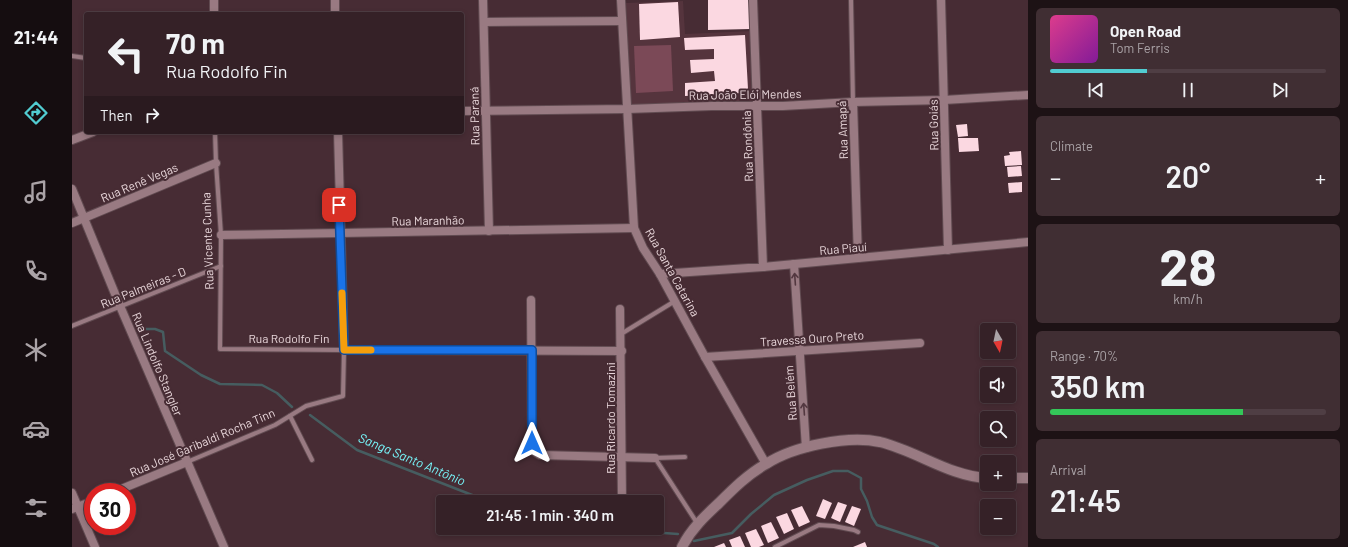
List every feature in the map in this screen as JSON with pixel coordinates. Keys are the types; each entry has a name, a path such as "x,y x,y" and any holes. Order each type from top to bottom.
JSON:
{"street":[{"path":"214,0 214,12"},
{"path":"335,0 335,12"},
{"name":"Rua Paraná","path":"483,0 489,231"},
{"name":"Rua Santa Catarina","path":"621,0 634,228 643,248 675,300 705,357 766,464"},
{"name":"Rua Rondônia","path":"753,0 763,267"},
{"name":"Rua Goiás","path":"941,0 948,250"},
{"path":"484,22 622,21"},
{"name":"Rua João Elói Mendes","path":"464,111 783,106 853,102 944,100 1028,95"},
{"name":"Rua Amapá","path":"853,102 858,258"},
{"path":"72,140 88,134"},
{"path":"338,134 344,350"},
{"name":"Rua Renê Vegas","path":"72,223 216,163"},
{"name":"Rua Lindolfo Stangler","path":"72,189 120,306 224,547"},
{"name":"Rua Maranhão","path":"221,236 634,228"},
{"name":"Rua Piauí","path":"660,274 763,267 1028,242"},
{"name":"Rua Belém","path":"794,264 806,448"},
{"path":"531,300 532,450 540,455 655,458"},
{"name":"Rua Ricardo Tomazini","path":"620,309 622,351 622,495"},
{"name":"Travessa Ouro Preto","path":"705,357 920,343"},
{"name":"Rua Rodolfo Fin","path":"344,350 622,351"},
{"path":"682,547 697,524 736,486 766,464 782,456 806,448 842,441 874,441 951,470 980,478"},
{"name":"Rua José Garibaldi Rocha Tinn","path":"136,483 187,462"},
{"path":"1016,478 1028,478"},
{"path":"72,493 75,508 95,547"}],"lane":[{"name":"Rua Amapá","path":"851,0 853,102"},
{"path":"72,56 84,58"},
{"name":"Rua Vicente Cunha","path":"215,134 221,236 220,349"},
{"name":"Rua Palmeiras - D","path":"72,326 221,266"},
{"path":"621,334 675,300"},
{"name":"Rua Rodolfo Fin","path":"220,349 344,350"},
{"name":"Rua José Garibaldi Rocha Tinn","path":"187,462 275,425 306,406 343,396 344,350"},
{"path":"290,416 312,460"},
{"path":"655,458 684,457"},
{"path":"655,458 697,524"},
{"path":"775,547 820,525 834,526 858,532"}],"shaded area":[{"path":"683,1 685,34 753,31 754,102 631,106 626,3"},
{"path":"671,45 673,91 636,93 634,46"}],"building":[{"path":"708,0 749,0 750,29 708,30"},
{"path":"678,2 680,37 640,40 639,4"},
{"path":"745,35 748,89 743,93 685,96 685,83 715,81 714,71 691,73 690,60 714,59 714,49 685,50 684,38"},
{"path":"967,124 968,136 958,137 956,125"},
{"path":"958,138 978,138 979,151 959,152"},
{"path":"1021,151 1022,165 1005,166 1004,156 1010,155 1009,152"},
{"path":"1021,166 1022,176 1008,177 1007,167"},
{"path":"1022,182 1022,192 1009,193 1008,183"},
{"path":"823,499 832,503 825,519 816,516"},
{"path":"838,502 847,505 840,522 831,518"},
{"path":"802,506 810,522 799,527 791,510"},
{"path":"852,506 861,509 854,526 845,522"},
{"path":"787,513 794,529 784,534 776,517"},
{"path":"771,522 779,538 768,543 761,526"},
{"path":"756,529 764,545 759,547 751,547 745,533"},
{"path":"740,536 745,547 732,547 729,540"},
{"path":"865,542 867,547 853,547"},
{"path":"724,543 726,547 714,547"}],"waterway":[{"name":"Sanga Santo Antônio","path":"138,329 155,329 163,332 165,351 201,375 220,384 262,385 277,393 292,407"},
{"name":"Sanga Santo Antônio","path":"310,415 357,450 472,495"},
{"name":"Sanga Santo Antônio","path":"694,541 732,533 751,514 774,495 807,480 833,471 848,471 861,478 861,489 872,517 877,525 934,544 938,547"},
{"name":"Sanga Santo Antônio","path":"664,533 678,534"}],"slow traffic":[{"path":"342,293 344,350 371,350"}],"route":[{"path":"339,205 344,350 532,350 532,443"}]}
